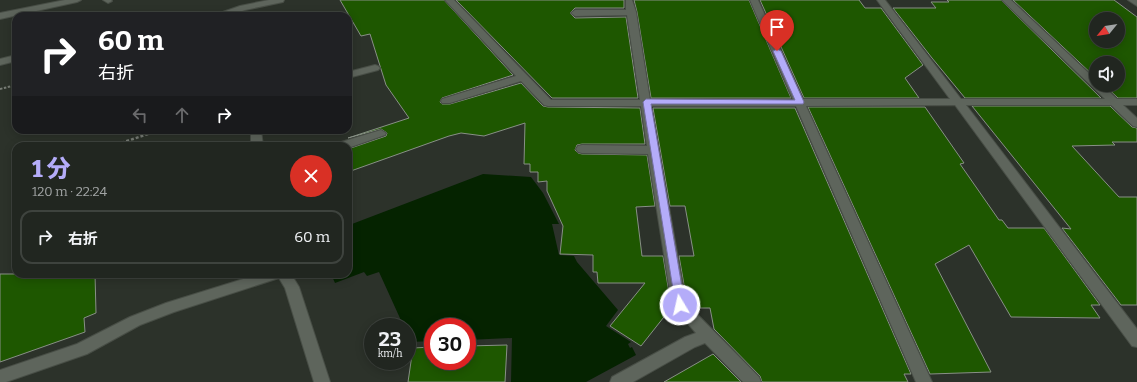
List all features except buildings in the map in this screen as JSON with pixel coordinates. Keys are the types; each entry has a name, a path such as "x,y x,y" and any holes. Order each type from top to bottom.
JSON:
{"street":[{"path":"28,12 63,7 77,0"},
{"path":"232,12 280,0"},
{"path":"449,0 548,103 959,101 1137,102"},
{"path":"754,0 924,382"},
{"path":"881,0 959,101 1137,341"},
{"path":"1006,0 1089,78"},
{"path":"1132,0 1137,4"},
{"path":"629,1 680,305 753,382"},
{"path":"575,13 632,12"},
{"path":"0,16 12,14"},
{"path":"0,62 12,59"},
{"path":"352,74 375,68"},
{"path":"446,101 522,77"},
{"path":"1103,92 1137,124"},
{"path":"352,143 381,133"},
{"path":"582,149 654,150"},
{"path":"0,377 82,349 135,321 171,307 263,278"},
{"path":"286,278 292,287 322,382"},
{"path":"618,382 690,342 708,335"}],"path":[{"path":"0,89 12,86"},
{"path":"124,142 148,134"}],"shaded area":[{"path":"483,174 531,177 543,193 559,224 552,224 559,255 574,256 577,262 618,310 606,326 631,342 628,344 630,348 632,347 636,355 586,382 511,382 512,338 476,340 476,318 424,318 424,341 416,342 416,318 400,318 379,272 367,276 364,272 352,277 352,224"},
{"path":"333,278 348,278 335,283"}],"route":[{"path":"680,305 646,102 800,102 777,51"}]}
